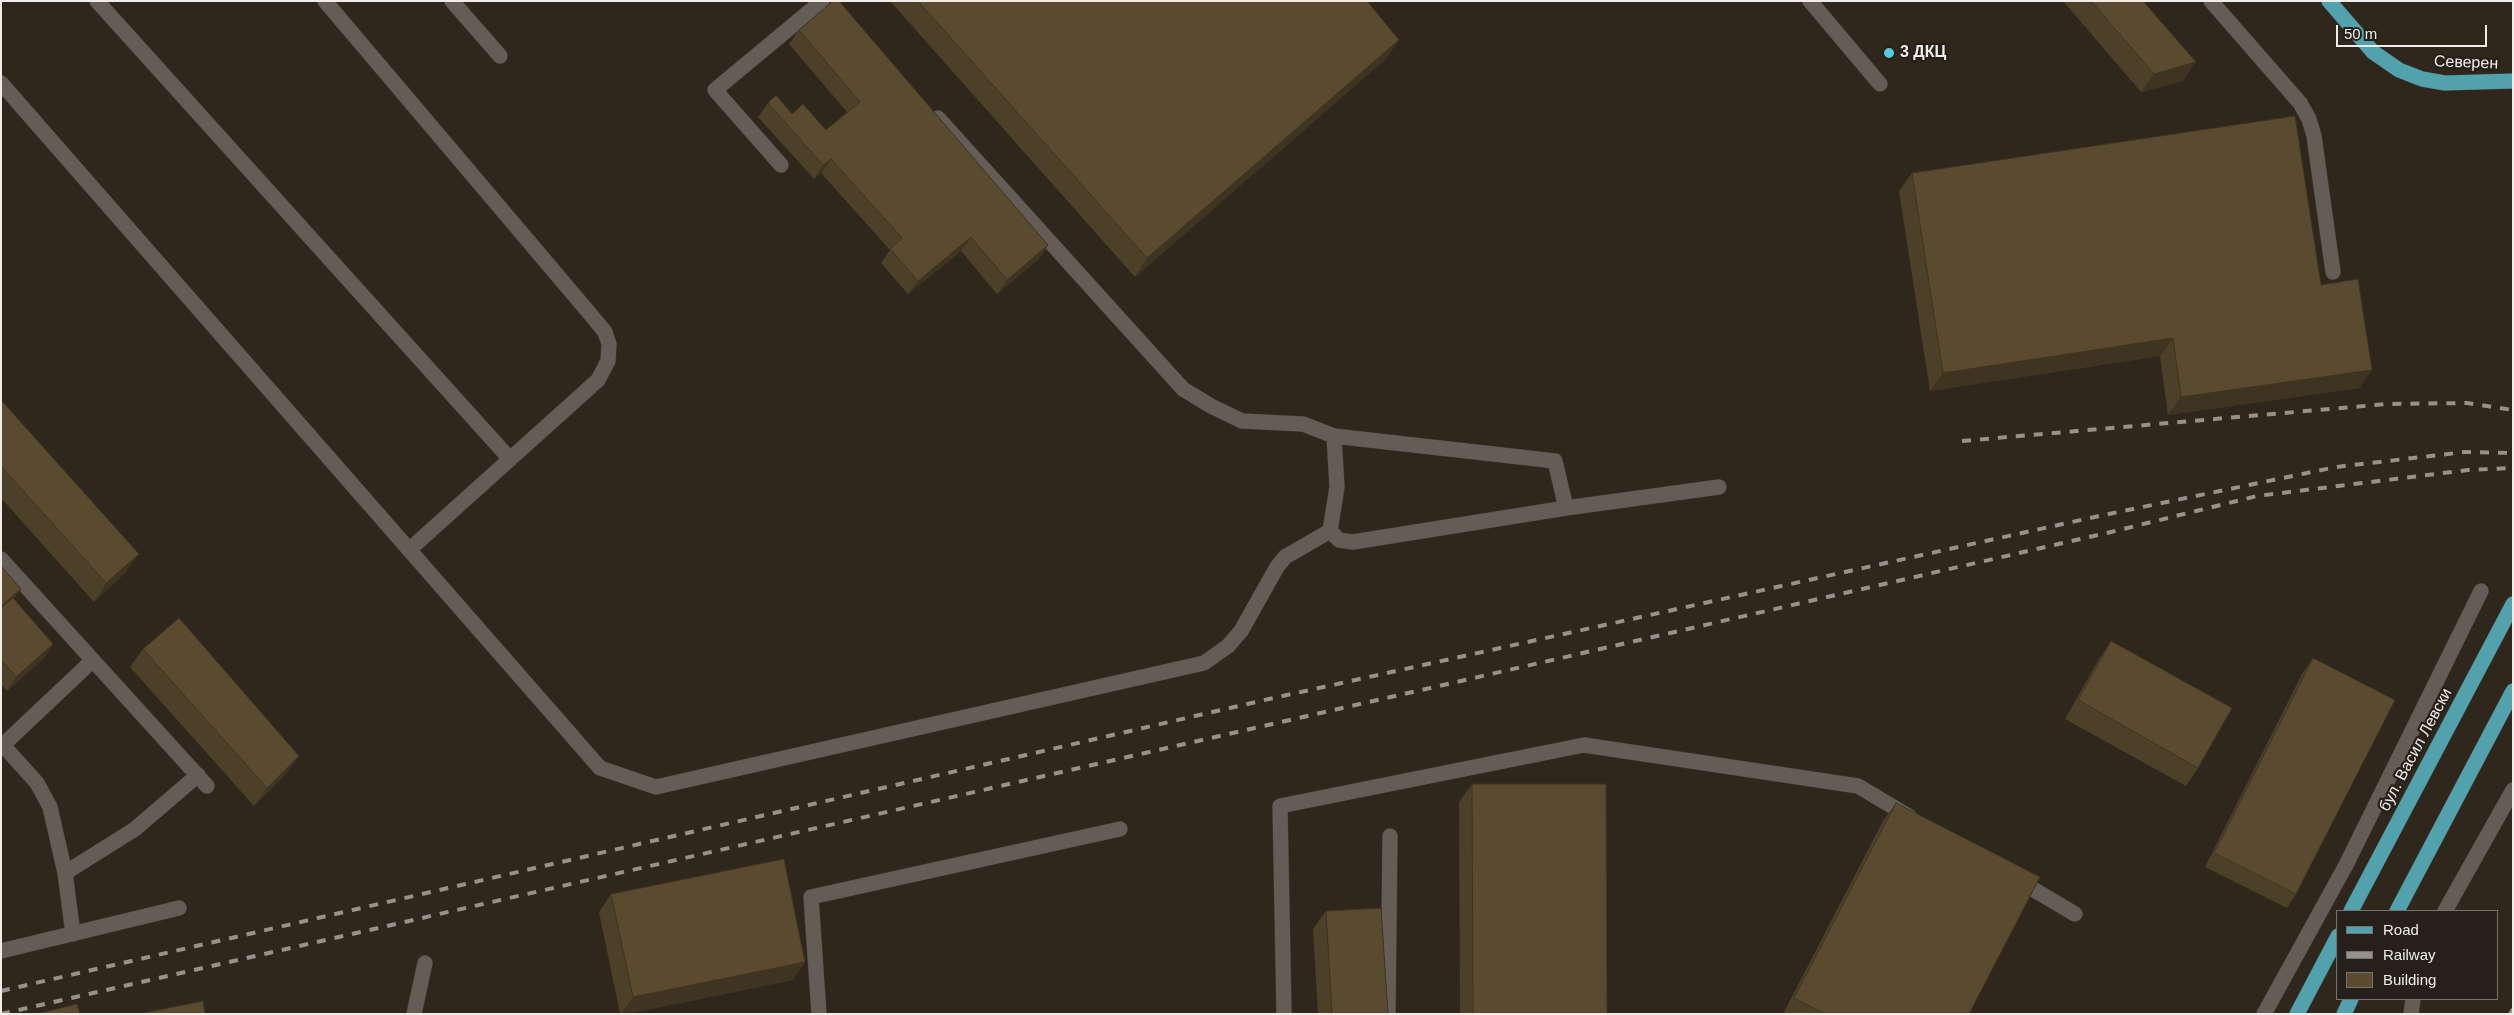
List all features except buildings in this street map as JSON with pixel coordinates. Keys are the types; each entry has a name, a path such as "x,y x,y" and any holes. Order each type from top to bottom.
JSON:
{"main road":[{"name":"Северен","path":"2329,1 2372,52 2399,70 2422,79 2445,82 2513,81"},
{"name":"бул. Васил Левски","path":"2352,910 2513,604"},
{"path":"2398,910 2513,691"},
{"path":"2296,1014 2336,940"},
{"path":"2344,1014 2351,1000"}],"street":[{"path":"97,1 510,460"},
{"path":"325,1 605,332 608,344 608,361 598,380 410,550"},
{"path":"452,1 500,56"},
{"path":"781,165 714,90 822,1"},
{"path":"1810,1 1880,84"},
{"path":"2211,1 2300,103 2309,119 2314,136 2333,272"},
{"path":"1,83 600,768 656,788 1204,663 1228,646 1241,631 1284,557 1330,531"},
{"path":"926,104 1183,389 1211,406 1242,421 1303,424 1334,436 1556,461 1566,508"},
{"path":"1330,531 1337,488 1334,436"},
{"path":"1330,531 1339,540 1353,542 1566,508 1719,487"},
{"path":"1,559 203,781 135,829 65,873"},
{"path":"2264,1014 2346,865 2481,591"},
{"path":"73,934 65,873 50,807 37,783 2,744 93,660"},
{"path":"1284,1014 1280,806 1584,745 1858,786 1925,826"},
{"path":"2447,910 2513,790"},
{"path":"819,1014 811,897 1120,829"},
{"path":"1388,1014 1390,836"},
{"path":"2000,870 2075,914"},
{"path":"2,950 179,908"},
{"path":"414,1014 425,963"},
{"path":"2411,1014 2413,1000"}],"shaded area":[{"path":"1,1 2513,1 2513,1014 1,1014"}],"railway":[{"path":"1962,441 2387,404 2467,403 2513,410"},
{"path":"1,991 1269,699 2099,516 2336,467 2465,452 2513,453"},
{"path":"1,1014 2111,532 2257,496 2468,470 2513,468"},
{"path":"2510,1014 2513,1009"}],"place":[{"name":"3 ДКЦ","path":"1889,53"}]}
